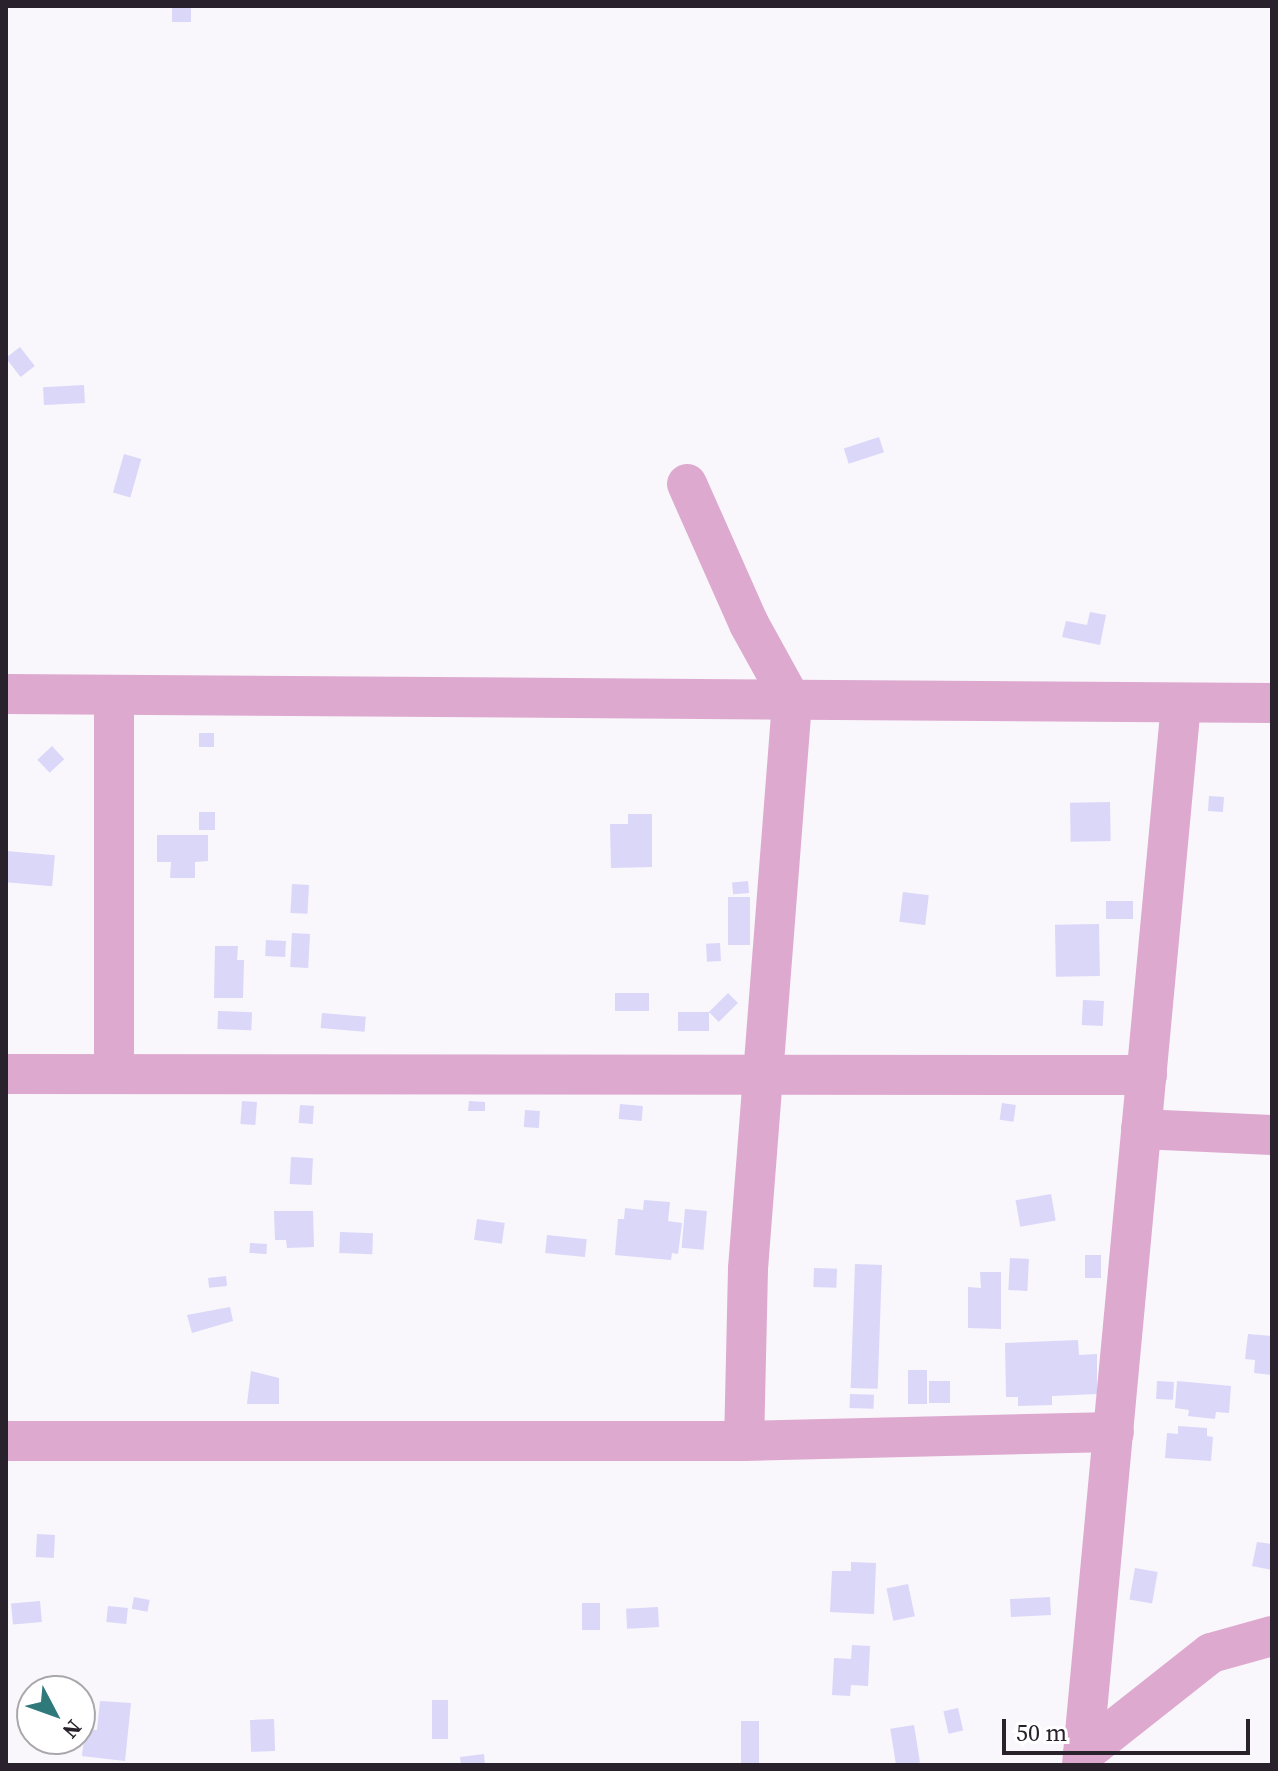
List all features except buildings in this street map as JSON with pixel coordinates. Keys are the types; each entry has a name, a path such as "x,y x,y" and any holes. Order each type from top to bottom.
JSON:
{"street":[{"path":"687,484 749,624 792,702 748,1269 744,1441"},
{"path":"7,692 792,702 1272,703"},
{"path":"114,695 114,1074"},
{"path":"1083,1760 1181,704"},
{"path":"6,1074 1147,1075"},
{"path":"1141,1129 1272,1135"},
{"path":"6,1441 744,1441 1114,1432"},
{"path":"1083,1760 1211,1653 1272,1636"}]}
